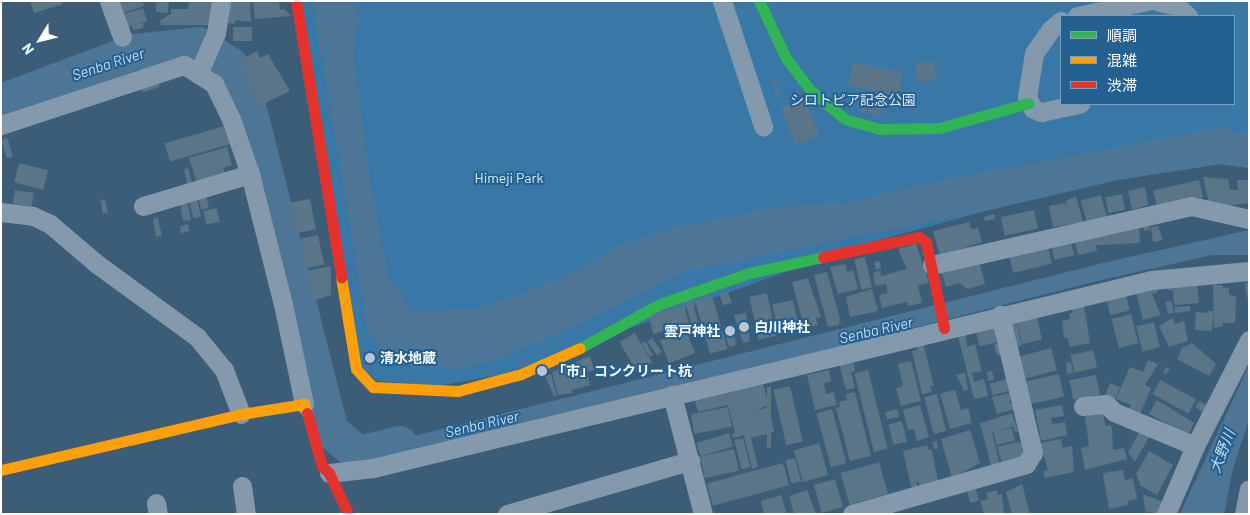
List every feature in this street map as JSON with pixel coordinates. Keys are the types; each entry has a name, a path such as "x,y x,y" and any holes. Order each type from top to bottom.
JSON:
{"street":[{"path":"109,1 122,37"},
{"path":"198,74 216,33 221,1"},
{"path":"296,1 356,369 374,387 458,391 521,374 593,342 660,304 749,273 919,237 926,242 940,300 944,328"},
{"path":"722,1 763,126"},
{"path":"759,1 786,58 810,90 845,119 881,129 939,128 1029,103"},
{"path":"1082,15 1148,1"},
{"path":"1156,1 1177,6 1187,15"},
{"path":"1060,22 1051,28 1034,53 1026,97 1029,103 1041,112 1075,105"},
{"path":"1,126 184,65 214,84 231,119 250,174 283,304 304,404 322,466 329,473 348,514"},
{"path":"144,206 250,174"},
{"path":"932,265 1191,206 1249,219"},
{"path":"1,212 33,216 50,224 97,264 197,337 224,370 241,414"},
{"path":"329,473 373,468 944,328 1152,280 1249,271"},
{"path":"852,514 1026,464 1033,453 1000,315"},
{"path":"1166,514 1195,446 1249,340"},
{"path":"672,395 703,514"},
{"path":"1,470 241,414 304,404"},
{"path":"1083,406 1106,404 1114,412 1195,446"},
{"path":"507,514 690,461"},
{"path":"242,486 246,514"},
{"path":"1244,514 1249,489"}],"green space":[{"name":"Himeji Park","path":"300,1 1249,1 1249,168 1220,164 1117,180 994,209 860,245 504,374 437,386 377,381 356,362"}],"water":[{"path":"312,1 352,1 359,19 353,52 370,181 388,276 410,311 478,308 566,277 617,246 661,231 784,206 844,203 935,182 1227,126 1230,134 1249,131 1249,168 1220,164 1117,180 994,209 686,271 578,325 489,363 457,369 401,364 380,349 367,328"},
{"path":"1249,230 1249,255 1212,255 1097,281 677,388 363,461 334,456 1103,263"},
{"name":"大野川","path":"1249,365 1249,420 1233,468 1224,514 1180,514"}],"building":[{"path":"30,1 62,1 63,4 34,13"},
{"path":"118,1 143,1 144,6 123,13"},
{"path":"156,1 169,1 168,13 156,12"},
{"path":"189,1 217,1 213,25 161,25 160,20 171,14 171,9 188,9"},
{"path":"230,1 250,1 251,22 235,20 235,24 228,23"},
{"path":"255,1 279,1 280,10 284,9 291,16 255,19 253,3"},
{"path":"143,8 147,21 127,28 123,14"},
{"path":"1161,12 1174,12 1176,15 1160,15"},
{"path":"143,23 144,28 133,30 132,25"},
{"path":"233,27 252,27 252,41 233,41"},
{"path":"257,51 260,58 268,54 290,91 259,106 240,60"},
{"path":"934,61 936,80 917,82 915,63"},
{"path":"853,62 903,73 898,96 848,85"},
{"path":"774,79 777,87 773,88 770,81"},
{"path":"158,81 160,87 143,92 141,87"},
{"path":"780,90 781,95 776,97 774,92"},
{"path":"862,94 884,98 881,116 859,112"},
{"path":"805,98 819,135 795,145 781,107"},
{"path":"228,125 233,143 170,161 165,143"},
{"path":"7,137 13,157 7,158 1,141"},
{"path":"227,147 232,165 223,168 225,175 197,183 189,158"},
{"path":"19,163 48,170 43,190 14,182"},
{"path":"188,168 192,182 187,183 184,169"},
{"path":"1203,177 1228,179 1230,190 1238,190 1237,180 1248,180 1249,203 1215,207 1209,203"},
{"path":"1199,180 1203,198 1157,208 1153,191"},
{"path":"1145,187 1148,205 1132,210 1128,191"},
{"path":"15,190 34,193 32,207 13,204"},
{"path":"1122,194 1125,210 1108,213 1105,197"},
{"path":"206,195 209,208 201,209 198,197"},
{"path":"1101,195 1107,218 1087,224 1081,200"},
{"path":"1076,196 1083,222 1053,227 1049,206 1065,203 1067,210 1066,201"},
{"path":"105,199 108,213 103,214 100,200"},
{"path":"197,199 201,217 193,218 189,201"},
{"path":"310,199 316,229 296,233 290,203"},
{"path":"188,203 191,220 183,221 180,204"},
{"path":"217,208 220,222 206,225 203,211"},
{"path":"1034,210 1038,229 1005,236 1001,217"},
{"path":"994,214 995,219 985,221 984,217"},
{"path":"158,218 162,236 156,237 153,219"},
{"path":"1148,221 1150,230 1144,231 1142,222"},
{"path":"969,222 971,229 978,228 982,242 940,256 933,231"},
{"path":"188,224 190,231 181,233 179,226"},
{"path":"1139,225 1140,243 1095,245 1094,227"},
{"path":"1158,226 1163,240 1153,242 1151,227"},
{"path":"1093,232 1097,251 1078,255 1074,239"},
{"path":"318,235 324,264 307,268 300,239"},
{"path":"1070,237 1074,256 1054,260 1050,241"},
{"path":"1047,243 1052,263 1013,273 1008,253"},
{"path":"916,244 929,283 918,285 922,303 908,306 907,302 882,308 879,295 888,293 886,284 875,286 873,273 880,271 881,276 907,269 898,249"},
{"path":"865,257 872,287 861,290 854,259"},
{"path":"880,261 881,268 876,270 874,262"},
{"path":"979,261 985,284 967,289 959,283 946,287 940,267"},
{"path":"845,264 847,272 853,270 858,289 838,294 830,267"},
{"path":"331,266 331,295 312,301 306,271"},
{"path":"827,272 840,319 839,325 828,327 814,275"},
{"path":"808,278 821,317 816,319 818,325 807,327 805,331 792,282"},
{"path":"1197,281 1199,303 1174,305 1173,290 1168,290 1167,283"},
{"path":"1156,283 1158,292 1152,294 1161,315 1143,320 1136,293"},
{"path":"1245,283 1249,283 1249,304 1245,288"},
{"path":"1213,285 1223,285 1223,288 1229,288 1229,295 1236,296 1235,323 1223,323 1223,326 1214,328"},
{"path":"872,289 878,311 850,317 846,297"},
{"path":"728,292 732,303 723,305 719,294"},
{"path":"767,293 776,336 759,340 749,297"},
{"path":"712,295 727,349 710,354 695,300"},
{"path":"1126,295 1130,311 1110,315 1107,300"},
{"path":"692,300 698,323 691,325 685,302"},
{"path":"793,300 799,329 779,334 772,304"},
{"path":"1171,301 1174,313 1168,314 1165,302"},
{"path":"684,305 689,324 653,334 648,315"},
{"path":"1084,306 1090,343 1070,347 1067,337 1064,338 1062,321 1070,319 1069,314 1073,313 1072,309"},
{"path":"1190,306 1190,311 1175,313 1175,307"},
{"path":"1208,311 1214,311 1212,331 1195,330 1196,312 1207,313"},
{"name":"白川神社","path":"746,313 750,341 743,343 734,315"},
{"path":"1131,314 1138,343 1119,348 1112,319"},
{"path":"1037,318 1042,339 1022,344 1018,322"},
{"path":"1173,318 1175,324 1184,321 1188,341 1169,347 1159,326"},
{"path":"1154,322 1160,347 1142,351 1136,326"},
{"path":"1017,323 1022,345 1015,347 1010,325"},
{"name":"雲戸神社","path":"733,324 736,345 729,347 723,327"},
{"path":"996,325 1000,342 979,346 976,330"},
{"path":"686,330 695,353 669,363 660,340"},
{"path":"965,330 967,347 975,344 982,371 972,373 974,382 984,379 988,396 974,399 957,332"},
{"path":"635,333 652,362 636,371 619,342"},
{"path":"652,338 662,352 657,355 647,342"},
{"path":"645,341 653,355 650,357 642,343"},
{"path":"923,343 934,386 930,386 932,392 922,394 912,351 917,350 916,345"},
{"path":"1000,343 1003,355 997,356 994,344"},
{"path":"1192,343 1216,364 1209,376 1177,359 1182,348"},
{"path":"1051,348 1057,370 1024,379 1018,357"},
{"path":"1093,350 1097,368 1075,373 1071,355"},
{"name":"清水地蔵","path":"373,354 374,362 367,362 366,355"},
{"path":"590,356 594,370 587,372 590,385 572,390 573,393 558,395 552,372"},
{"path":"1148,360 1158,364 1145,385 1151,388 1140,414 1129,409 1131,405 1116,399 1130,367 1143,372"},
{"path":"853,361 855,371 851,372 855,388 846,390 839,364"},
{"path":"911,361 921,401 901,406 896,388 903,386 898,364"},
{"path":"1071,362 1073,373 1067,374 1066,363"},
{"path":"1166,367 1170,369 1166,374 1163,373"},
{"path":"626,370 628,374 624,377 621,372"},
{"path":"829,370 831,381 824,383 826,394 834,392 837,405 815,410 807,375"},
{"path":"868,370 888,449 874,452 854,373"},
{"path":"992,371 994,380 988,381 987,372"},
{"path":"965,373 968,390 964,391 956,375"},
{"path":"551,374 557,396 554,396 545,376"},
{"path":"1059,374 1064,396 1030,404 1025,382"},
{"path":"1096,375 1100,395 1073,400 1069,380"},
{"path":"1008,379 1011,391 992,395 990,384"},
{"path":"1160,380 1196,399 1189,413 1152,394"},
{"path":"1110,383 1120,387 1115,399 1105,395"},
{"path":"763,384 769,405 754,411 769,407 774,432 751,438 758,467 752,469 744,435 733,438 732,434 735,433 728,405 698,412 694,398"},
{"path":"790,386 803,442 786,445 773,390"},
{"path":"767,387 771,387 771,448 767,448"},
{"path":"955,390 961,410 968,408 972,423 950,429 940,394"},
{"path":"855,392 871,456 850,461 836,408 840,407 839,402 847,400 846,394"},
{"path":"1010,393 1010,404 1014,403 1015,409 997,414 992,397"},
{"path":"937,394 946,431 934,434 924,397"},
{"path":"1157,400 1194,423 1188,435 1149,414"},
{"path":"1199,401 1209,406 1205,413 1195,407"},
{"path":"920,405 929,437 917,441 914,429 908,430 903,410"},
{"path":"1062,405 1064,416 1051,418 1052,424 1065,422 1067,435 1041,441 1035,410"},
{"path":"728,407 732,427 695,434 691,414"},
{"path":"832,409 846,463 831,467 817,413"},
{"path":"897,409 899,417 887,420 885,412"},
{"path":"1102,411 1106,426 1111,425 1113,450 1124,448 1127,459 1085,470 1081,448 1089,446 1085,416"},
{"path":"1012,413 1016,425 984,436 980,424"},
{"path":"902,421 907,441 893,445 888,424"},
{"path":"1016,425 1018,432 1015,433 1013,426"},
{"path":"1012,428 1015,441 996,445 993,432"},
{"path":"970,430 980,463 952,478 941,439"},
{"path":"1140,430 1150,435 1135,462 1128,453"},
{"path":"729,433 733,446 701,456 696,443"},
{"path":"992,433 1000,465 991,467 983,435"},
{"path":"743,438 750,467 742,469 734,440"},
{"path":"1061,439 1063,448 1072,446 1074,472 1045,478 1043,471 1048,470 1040,443"},
{"path":"937,441 938,449 934,449 933,442"},
{"path":"1017,442 1022,443 1023,458 1002,463 997,447"},
{"path":"819,443 828,475 803,482 794,450"},
{"path":"927,445 929,450 932,450 938,481 920,486 918,481 916,482 918,488 912,490 903,451"},
{"path":"734,449 739,470 705,478 700,457"},
{"path":"1149,451 1173,465 1157,495 1141,486 1136,474"},
{"path":"795,458 801,481 792,484 785,461"},
{"path":"879,462 888,494 850,505 841,473"},
{"path":"783,463 789,485 713,506 707,483"},
{"path":"1123,470 1125,480 1133,478 1137,499 1128,501 1128,505 1109,509 1103,473"},
{"path":"835,479 843,507 822,513 814,485"},
{"path":"1022,484 1030,514 1012,514 1006,492"},
{"path":"975,487 979,500 970,503 966,490"},
{"path":"807,490 816,514 794,514 789,496"},
{"path":"997,490 998,495 1002,494 1004,514 984,514 980,501 988,499 986,493"},
{"path":"1143,494 1163,502 1157,514 1145,511"},
{"path":"781,495 787,514 764,514 761,501"}],"waterway":[{"name":"Senba River","path":"1,102 135,52 199,45 230,65 247,102 331,431 358,454 400,444"}],"traffic: fast":[{"path":"759,1 786,58 810,90 845,119 881,129 939,128 1029,103"},
{"path":"580,348 660,304 749,273 823,257"}],"traffic: slow":[{"path":"341,277 356,369 373,387 458,391 521,374 580,348"},
{"path":"1,470 241,414 304,404 307,413"}],"traffic: jam":[{"path":"296,1 341,277"},
{"path":"823,257 919,237 926,242 944,328"},
{"path":"307,413 322,466 329,473 348,514"}],"place":[{"name":"白川神社","path":"744,327"},
{"name":"雲戸神社","path":"730,331"},
{"name":"清水地蔵","path":"370,358"},
{"name":"「市」コンクリート杭","path":"542,371"}],"park label":[{"name":"シロトピア記念公園","path":"853,100"}]}
